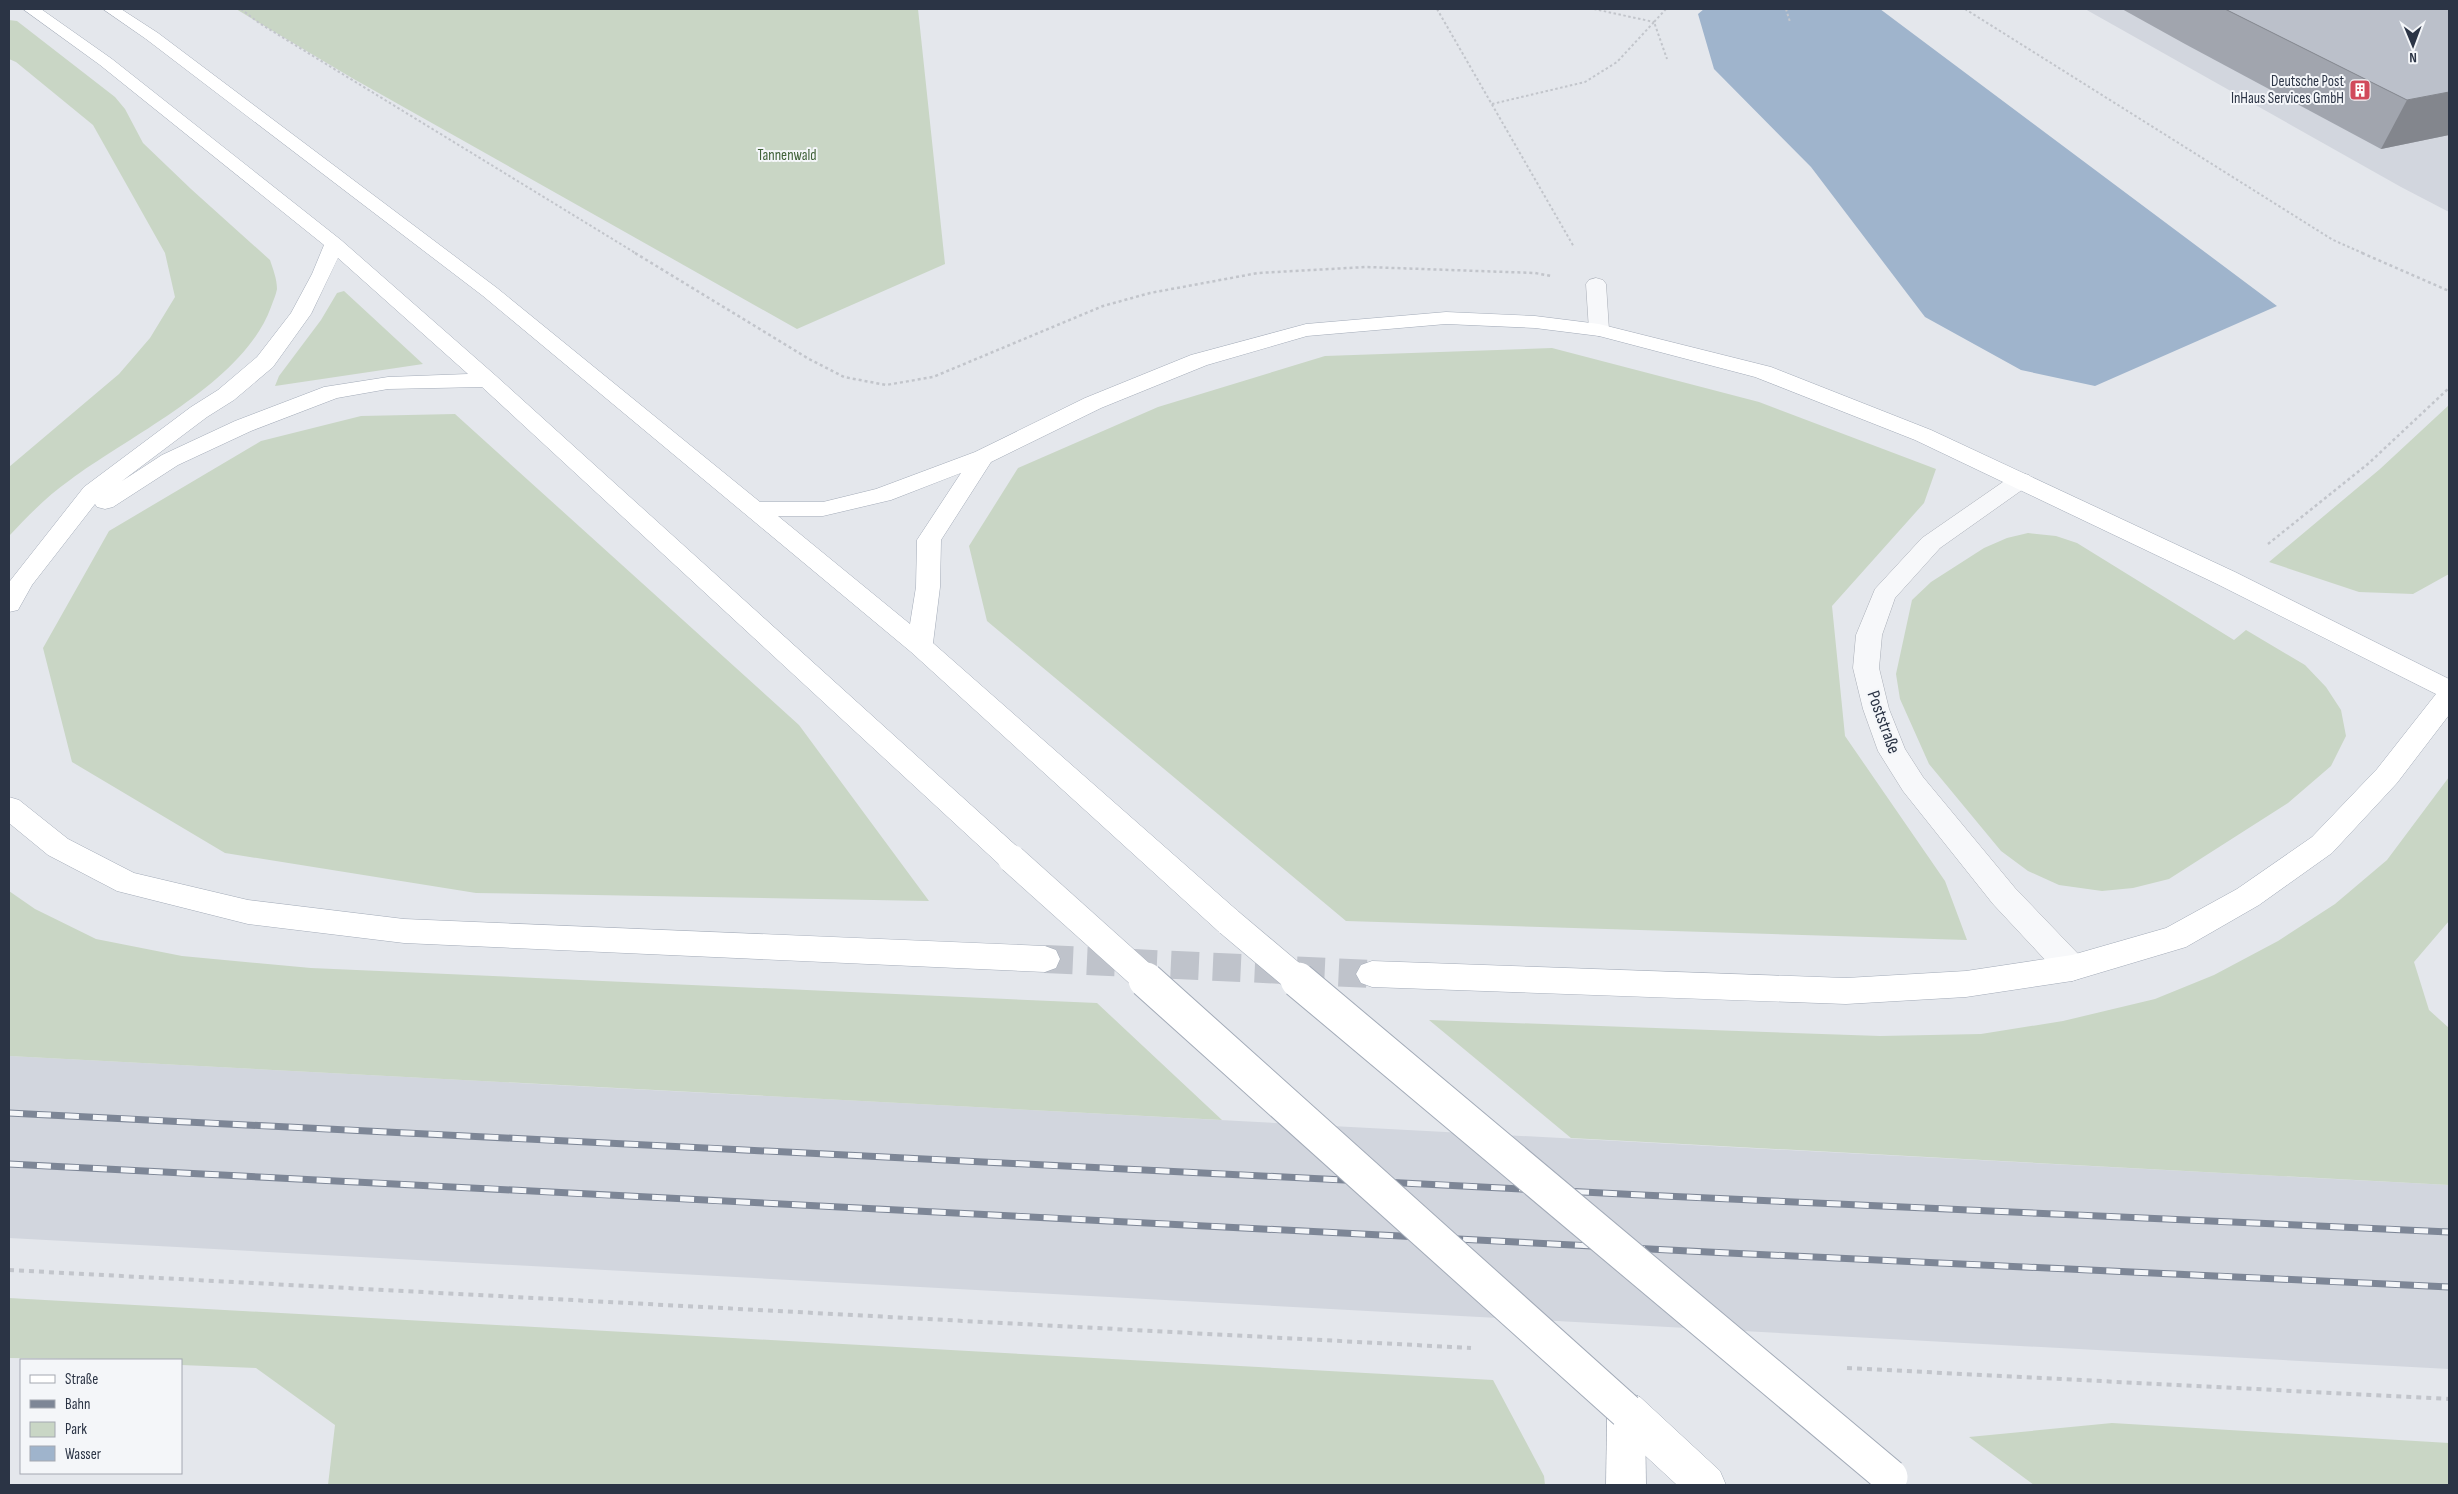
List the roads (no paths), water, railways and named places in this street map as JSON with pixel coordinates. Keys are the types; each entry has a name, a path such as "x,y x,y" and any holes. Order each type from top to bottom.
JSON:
{"main road":[{"path":"31,9 106,62 334,244 487,380 1012,859 1706,1485"},
{"path":"111,9 159,42 490,292 920,646 1163,865 1895,1481"},
{"path":"9,604 22,581 92,492 176,429 226,395 265,362 301,314 322,274 334,244"},
{"path":"752,509 823,508 883,495 983,457 1093,403 1199,360 1306,330 1446,318 1536,322 1599,330 1763,372 1923,435 2226,578 2449,690"},
{"path":"60,531 170,460 243,426 332,392 388,383 487,380"},
{"path":"920,646 928,587 929,540 983,457"},
{"path":"1372,974 1846,991 1966,984 2072,968 2175,938 2248,897 2322,846 2387,776 2449,696"},
{"path":"9,808 58,847 127,883 248,912 404,931 1045,959"},
{"path":"1626,1411 1626,1485"}],"lane":[{"path":"1596,284 1599,330"},
{"name":"Poststraße","path":"2021,480 1990,504 1931,543 1884,596 1869,635 1866,668 1876,709 1892,751 1913,784 2004,896 2072,968"}],"water":[{"path":"1704,9 1880,9 2277,306 2095,386 2021,370 1925,317 1811,167 1714,69 1698,14"}],"tunnel":[{"path":"1045,959 1372,974"}],"railway":[{"path":"9,1113 1642,1195 2449,1232"},
{"path":"9,1164 1708,1252 2449,1287"}],"place":[{"name":"Deutsche Post InHaus Services GmbH","path":"2360,90"}],"park label":[{"name":"Tannenwald","path":"787,155"}]}
